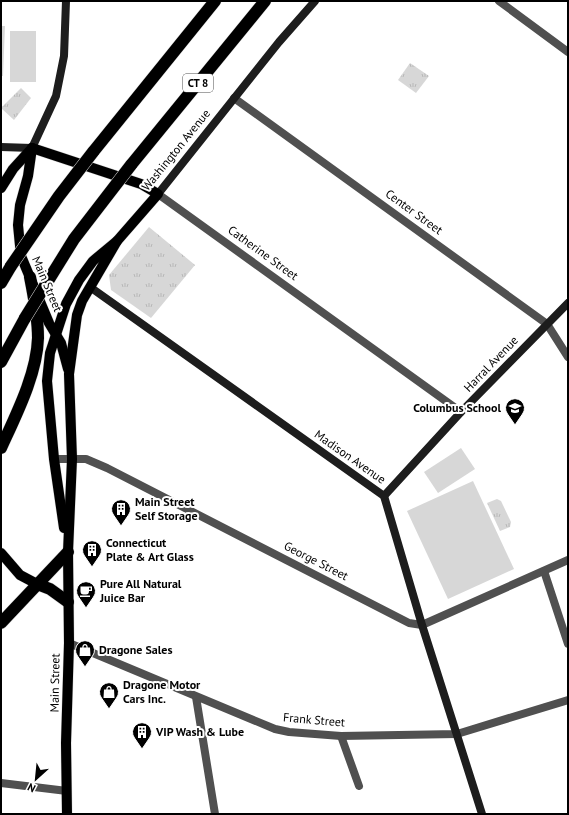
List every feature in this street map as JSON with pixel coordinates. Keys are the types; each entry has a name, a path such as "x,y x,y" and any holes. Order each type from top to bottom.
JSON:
{"highway":[{"path":"1,283 55,201 216,1"},
{"name":"CT 8","path":"1,362 25,318 74,240 131,165 265,1"},
{"path":"1,448 26,390 36,353 38,325 30,277"},
{"path":"1,623 68,552"},
{"path":"37,584 50,589 68,602"}],"main road":[{"name":"Main Street","path":"66,1 64,56 56,96 32,148 28,176 20,205 18,225 21,256 49,323 61,343 69,374"},
{"name":"Washington Avenue","path":"79,280 93,261 117,241 158,194 297,20 315,1"},
{"path":"1,147 32,148"},
{"name":"Main Street","path":"1,188 13,169 32,148"},
{"name":"Catherine Street","path":"32,148 141,184 158,194"},
{"name":"Washington Avenue","path":"90,287 117,241"},
{"name":"Main Street","path":"68,552 54,459 47,381 50,353 66,304 79,280"},
{"name":"Main Street","path":"67,814 69,644 68,552 72,459 69,374 77,315 82,301 90,287"},
{"name":"Madison Avenue","path":"90,287 384,496 422,625 482,814"},
{"name":"Harral Avenue","path":"384,496 461,412 568,303"},
{"path":"1,553 20,575 37,584"}],"street":[{"path":"499,1 568,52"},
{"name":"Center Street","path":"234,98 547,324 568,357"},
{"name":"Catherine Street","path":"158,194 461,412"},
{"name":"George Street","path":"54,459 86,459 107,468 409,623 422,625"},
{"path":"422,625 568,560"},
{"path":"544,571 568,644"},
{"name":"Frank Street","path":"69,644 275,729 289,732 341,736 457,734 568,700"},
{"path":"196,696 214,814"},
{"path":"341,736 359,786"},
{"path":"1,783 67,791"}],"green space":[{"path":"1,26 5,26 3,76 1,76"},
{"path":"10,31 36,31 36,82 10,82"},
{"path":"410,63 429,76 416,93 398,80"},
{"path":"21,88 31,98 14,120 1,108"},
{"path":"149,227 195,265 151,318 111,290 109,275"},
{"path":"461,448 475,469 438,493 424,472"},
{"path":"473,481 514,569 448,599 407,511"},
{"path":"497,499 501,501 511,522 510,527 500,531 487,503"}],"place":[{"name":"Columbus School","path":"515,425"},
{"name":"Main Street Self Storage","path":"121,526"},
{"name":"Connecticut Plate & Art Glass","path":"92,567"},
{"name":"Pure All Natural Juice Bar","path":"86,608"},
{"name":"Dragone Sales","path":"85,667"},
{"name":"Dragone Motor Cars Inc.","path":"109,709"},
{"name":"VIP Wash & Lube","path":"142,749"}]}
